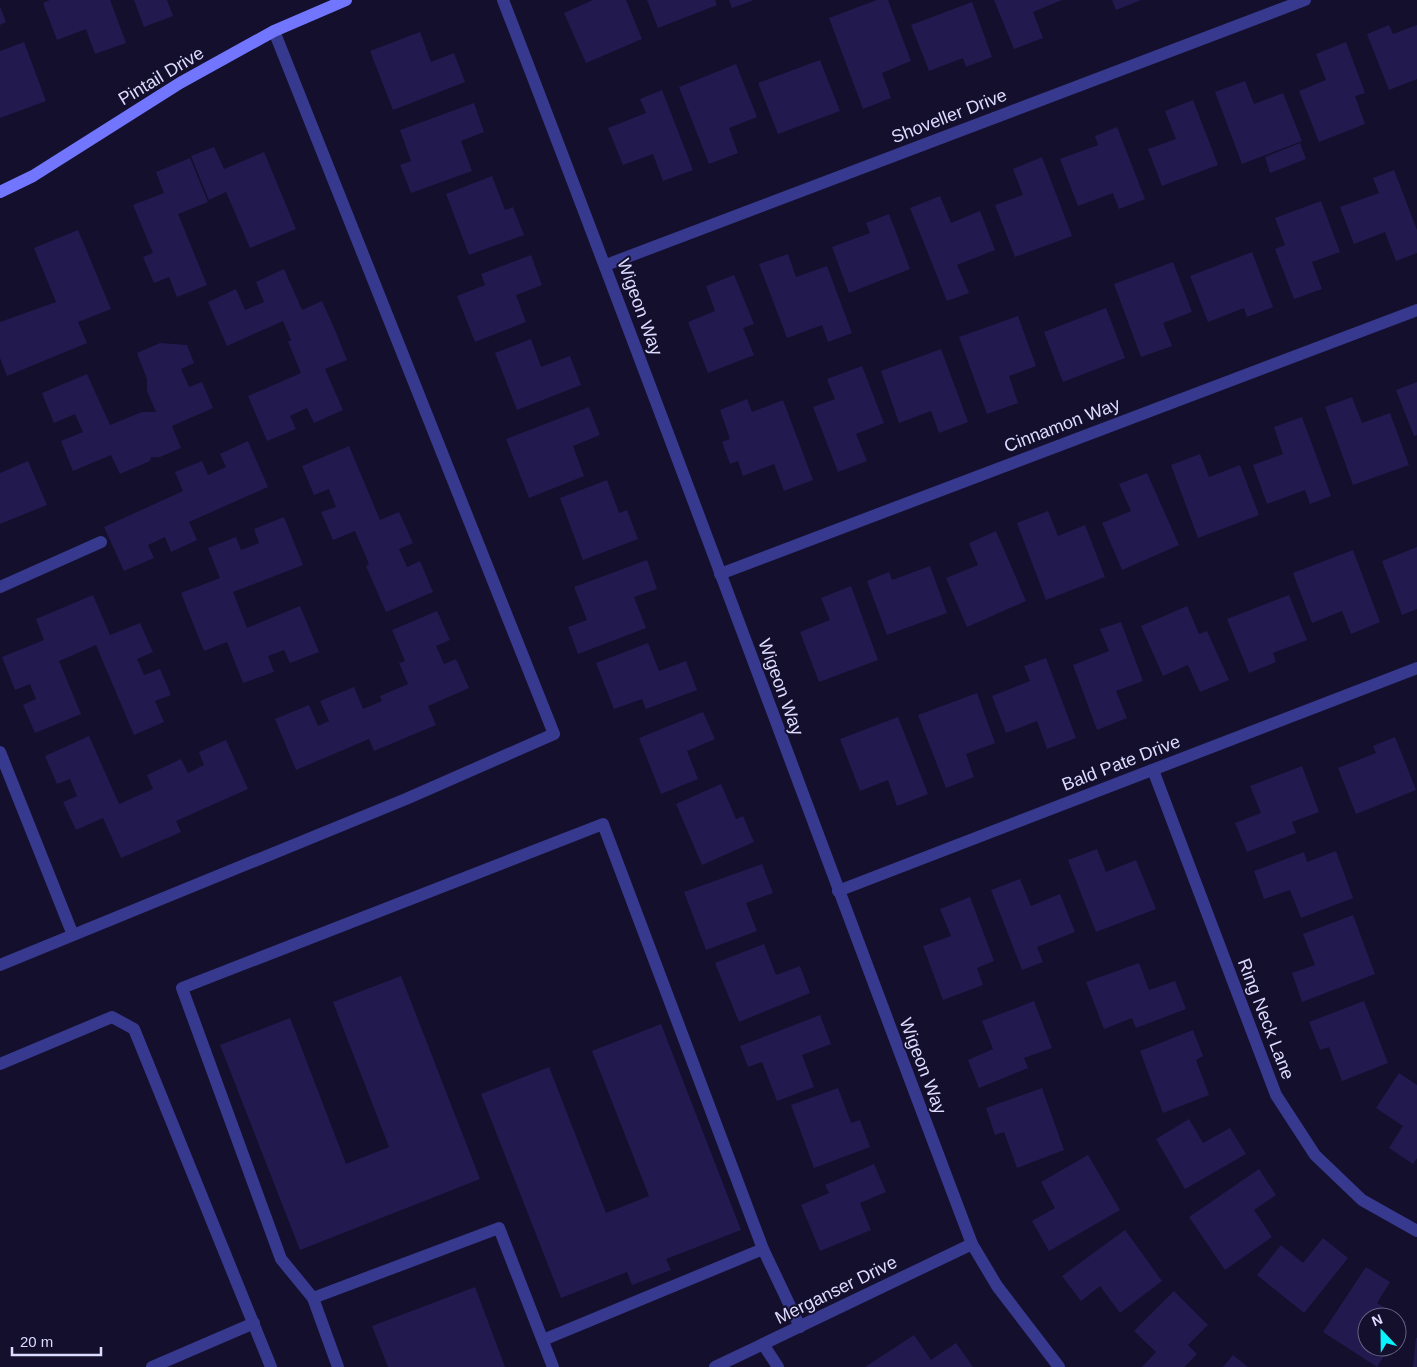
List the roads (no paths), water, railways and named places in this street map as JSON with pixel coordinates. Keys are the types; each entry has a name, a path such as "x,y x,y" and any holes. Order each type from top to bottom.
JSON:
{"street":[{"name":"Pintail Drive","path":"0,192 33,176 180,83 274,31 346,0"},
{"name":"Wigeon Way","path":"503,0 606,265 838,892 972,1244 997,1286 1059,1367"},
{"name":"Shoveller Drive","path":"606,265 1305,0"},
{"path":"0,965 406,799 554,734 274,31"},
{"name":"Cinnamon Way","path":"720,574 1417,310"},
{"path":"0,586 101,542"},
{"name":"Bald Pate Drive","path":"838,892 1417,668"},
{"path":"0,752 73,935"},
{"name":"Ring Neck Lane","path":"1152,770 1276,1095 1316,1156 1362,1200 1417,1230"},
{"path":"338,1367 313,1298 281,1259 182,988 603,824 763,1249 800,1327"},
{"path":"0,1064 112,1017 134,1028 272,1367"},
{"path":"313,1298 499,1228 553,1367"},
{"name":"Merganser Drive","path":"715,1367 972,1244"},
{"path":"543,1340 763,1249"},
{"path":"152,1367 254,1323"},
{"path":"763,1344 778,1367"}]}
